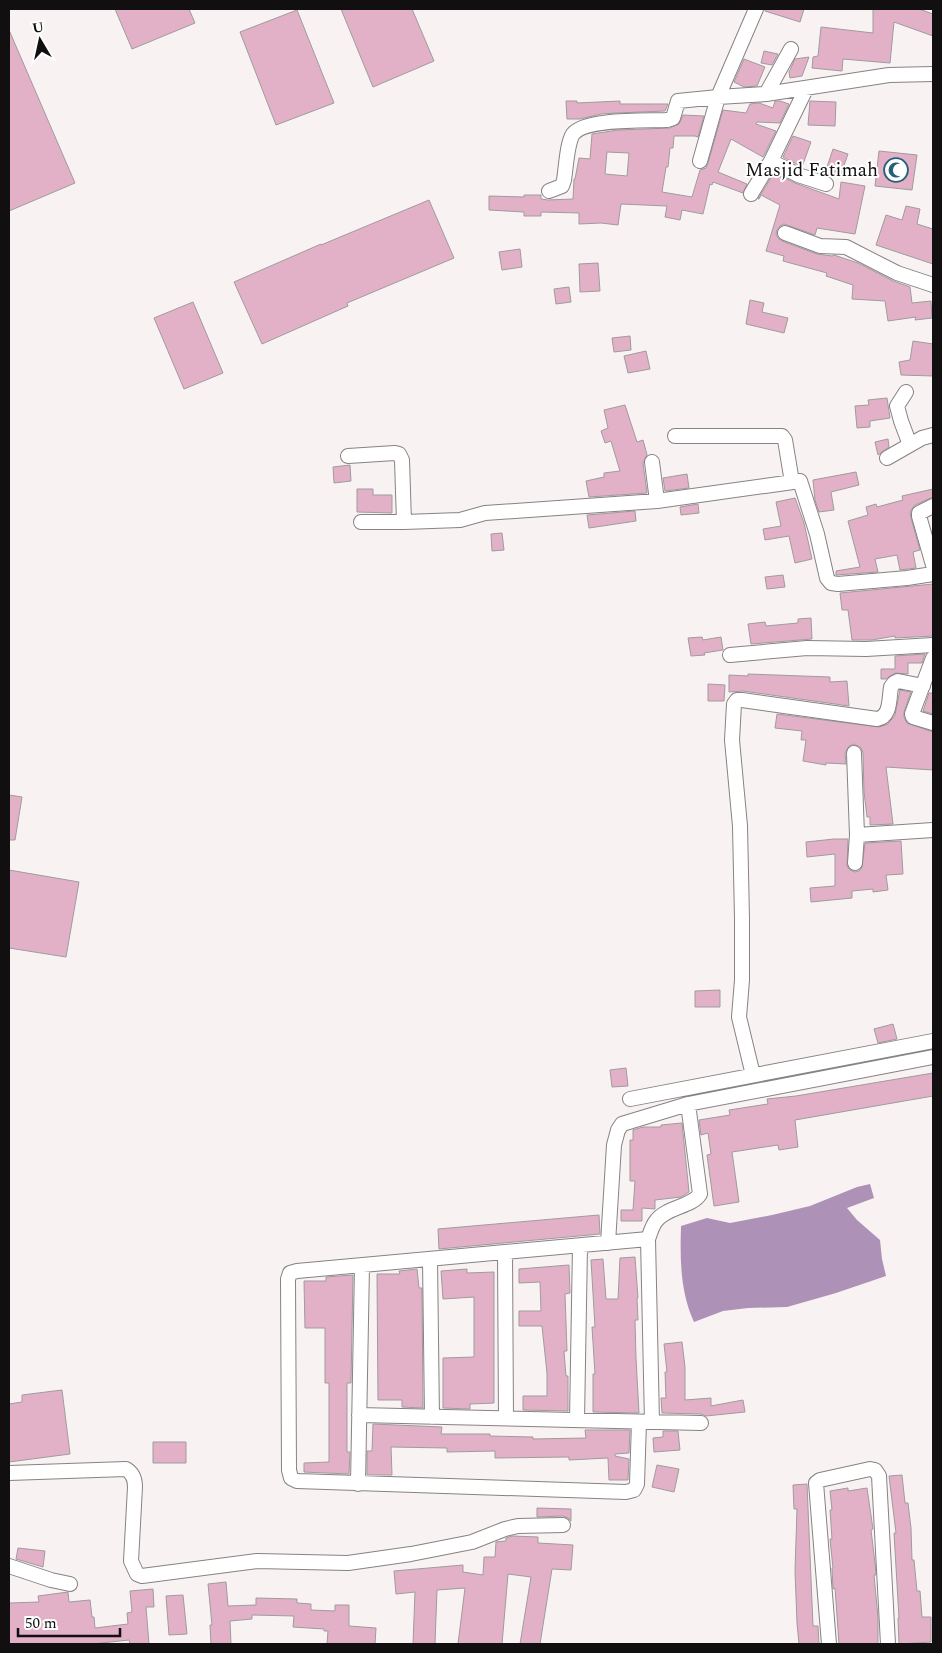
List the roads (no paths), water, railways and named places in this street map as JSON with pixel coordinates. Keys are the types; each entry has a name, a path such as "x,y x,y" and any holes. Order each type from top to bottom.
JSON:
{"street":[{"path":"700,161 718,97 756,9"},
{"path":"766,94 791,49"},
{"path":"549,191 562,186 571,139 574,132 582,128 604,122 667,120 673,118 678,101 766,94 889,76 933,74"},
{"path":"751,194 772,161 806,89"},
{"path":"772,161 798,175 826,184"},
{"path":"784,233 820,246 846,247 897,273 933,286"},
{"path":"906,392 897,406 910,445"},
{"path":"887,458 922,438 933,435"},
{"path":"675,436 782,436 785,440 792,482"},
{"path":"348,456 399,454 402,460 404,522"},
{"path":"652,462 657,501"},
{"path":"361,522 460,520 485,513 657,501 800,481 817,534 827,578 831,583 838,584 933,574"},
{"path":"933,506 919,513 933,565"},
{"path":"730,656 807,648 866,649 933,645"},
{"path":"933,658 912,714 913,717 933,724"},
{"path":"753,1075 738,1017 742,980 742,909 740,826 732,740 734,704 737,700 742,700 877,719 886,715 891,686 894,683 898,681 923,686"},
{"path":"854,752 857,835 855,863"},
{"path":"857,835 933,830"},
{"path":"630,1098 933,1041"},
{"path":"608,1243 614,1145 618,1130 622,1124 688,1104 933,1057"},
{"path":"648,1239 290,1273 288,1279 289,1470 291,1478 297,1481 358,1484 626,1492 634,1490 637,1484 645,1422 648,1239 656,1221 667,1212 696,1199 700,1194 688,1104"},
{"path":"577,1420 580,1246"},
{"path":"505,1253 506,1418"},
{"path":"430,1260 432,1417"},
{"path":"358,1484 362,1266"},
{"path":"360,1415 701,1423"},
{"path":"9,1473 126,1469 130,1471 135,1480 136,1487 132,1561 137,1574 142,1576 256,1561 348,1563 411,1554 472,1542 518,1526 563,1525"},
{"path":"829,1644 816,1483 820,1480 870,1469 875,1470 878,1476 888,1644"},
{"path":"9,1566 51,1580 70,1584"}],"place":[{"name":"Masjid Fatimah","path":"896,170"}]}
